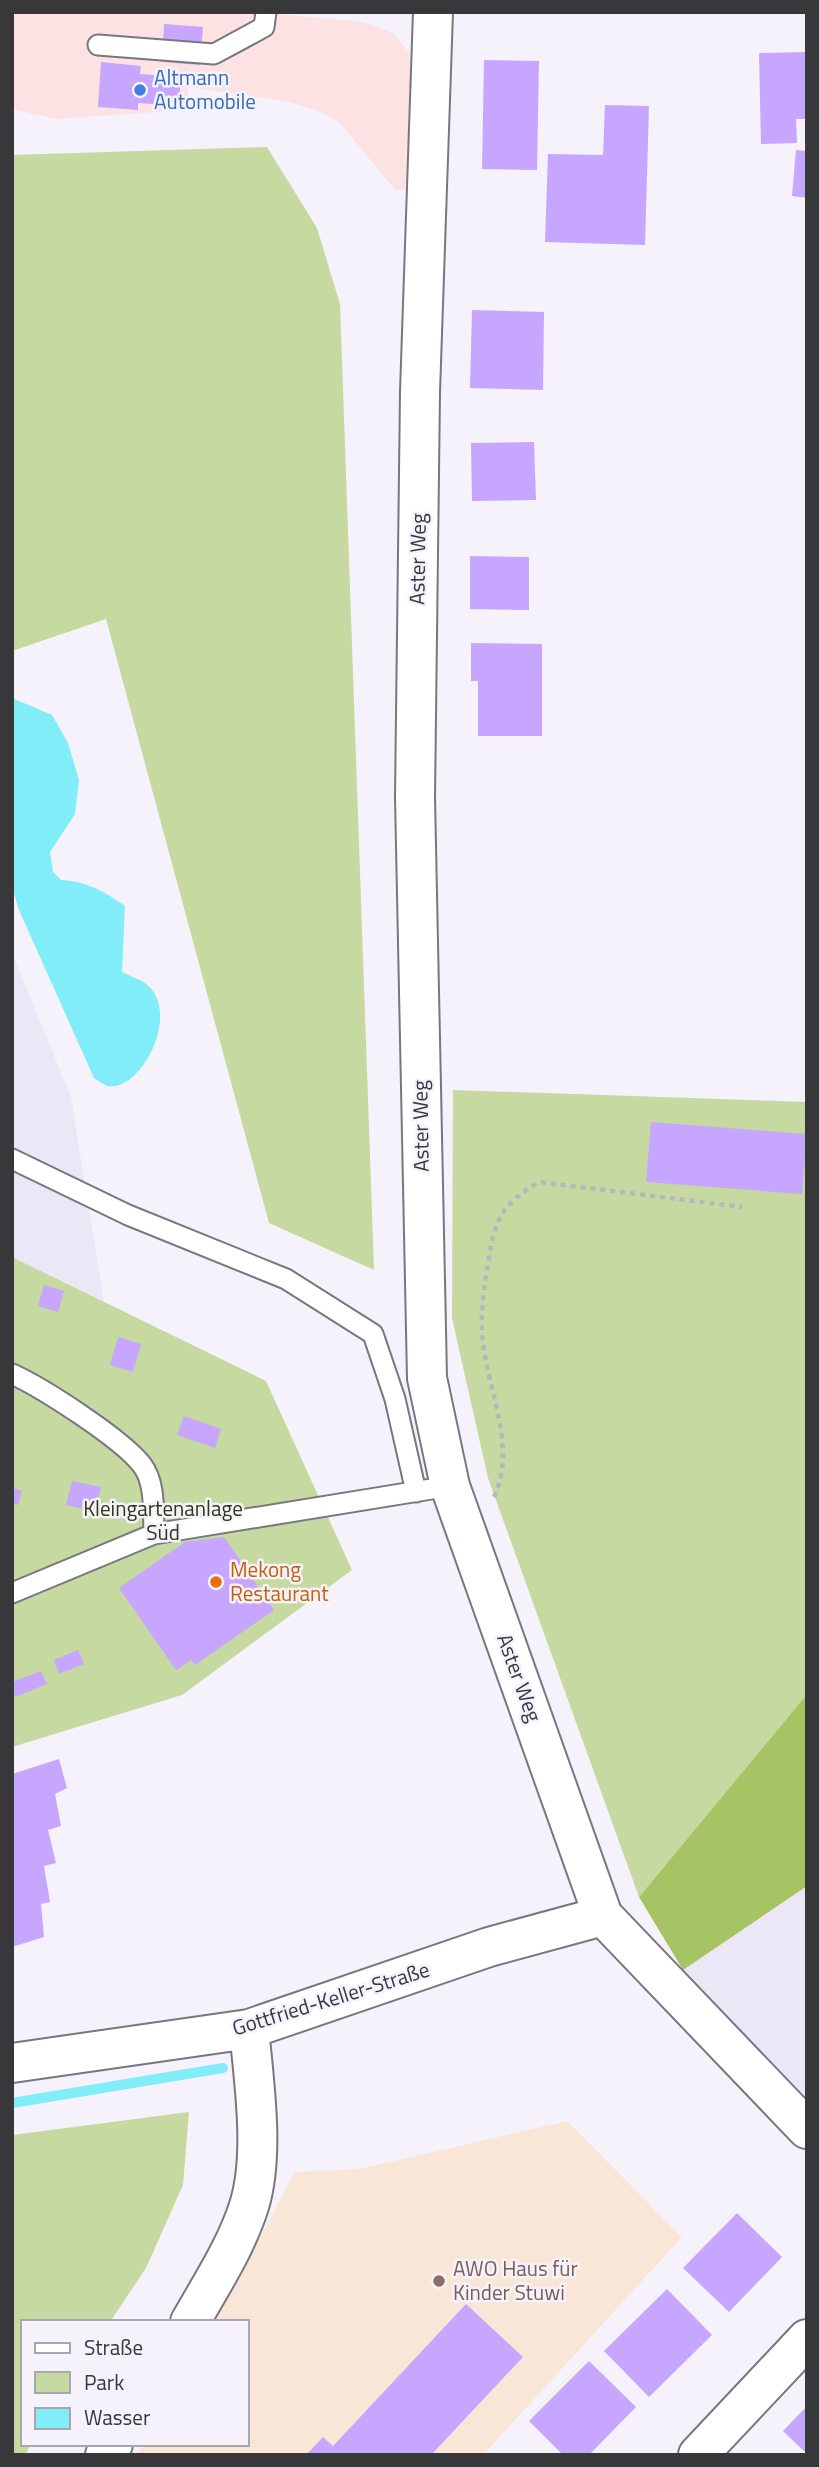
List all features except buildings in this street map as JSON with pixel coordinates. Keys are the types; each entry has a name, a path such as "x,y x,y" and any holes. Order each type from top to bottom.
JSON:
{"street":[{"name":"Aster Weg","path":"433,12 421,392 415,797 426,1378 433,1489 464,1524 603,1916 807,2129"},
{"name":"Gottfried-Keller-Straße","path":"12,2063 249,2029 489,1947 603,1916"},
{"path":"191,2320 229,2255 250,2205 255,2161 256,2105 249,2029"},
{"path":"698,2455 807,2339"}],"lane":[{"path":"98,45 214,54 264,27 266,12"},
{"path":"12,1159 128,1215 286,1279 373,1334 395,1399 433,1489 154,1534 12,1593"},
{"path":"12,1374 35,1384 117,1443 143,1466 152,1488 154,1534"}],"path":[{"path":"464,1524 492,1503 502,1480 504,1457 482,1334 490,1248 499,1215 514,1196 539,1182 742,1207"}],"shaded area":[{"path":"12,12 253,12 364,22 395,34 409,53 414,75 411,190 395,190 340,123 318,111 286,101 189,87 186,110 55,119 12,109"},
{"path":"12,952 71,1097 104,1302 12,1257"},
{"path":"807,1886 807,2102 683,1970"},
{"name":"AWO Haus für Kinder Stuwi","path":"567,2121 682,2237 483,2455 136,2455 142,2446 248,2446 248,2320 216,2320 295,2172 360,2169"}],"green space":[{"path":"267,147 317,228 340,304 374,1270 269,1223 106,619 12,651 12,155"},
{"path":"453,1090 807,1102 807,1694 639,1897 488,1478 452,1318"},
{"name":"Kleingartenanlage Süd","path":"12,1257 266,1381 352,1570 182,1695 12,1747"},
{"path":"807,1694 807,1886 683,1970 639,1897"},
{"path":"189,2112 183,2185 146,2268 111,2320 21,2320 21,2446 30,2446 25,2455 12,2455 12,2135"}],"water":[{"path":"12,698 52,715 68,743 79,780 75,814 50,852 53,872 61,880 95,888 125,906 122,972 144,982 156,997 160,1012 159,1030 153,1047 133,1076 121,1084 108,1086 94,1078 19,910 12,887"}],"waterway":[{"path":"12,2103 223,2068"}],"place":[{"name":"Altmann Automobile","path":"140,90"},
{"name":"Mekong Restaurant","path":"216,1582"},
{"name":"AWO Haus für Kinder Stuwi","path":"439,2281"}]}
